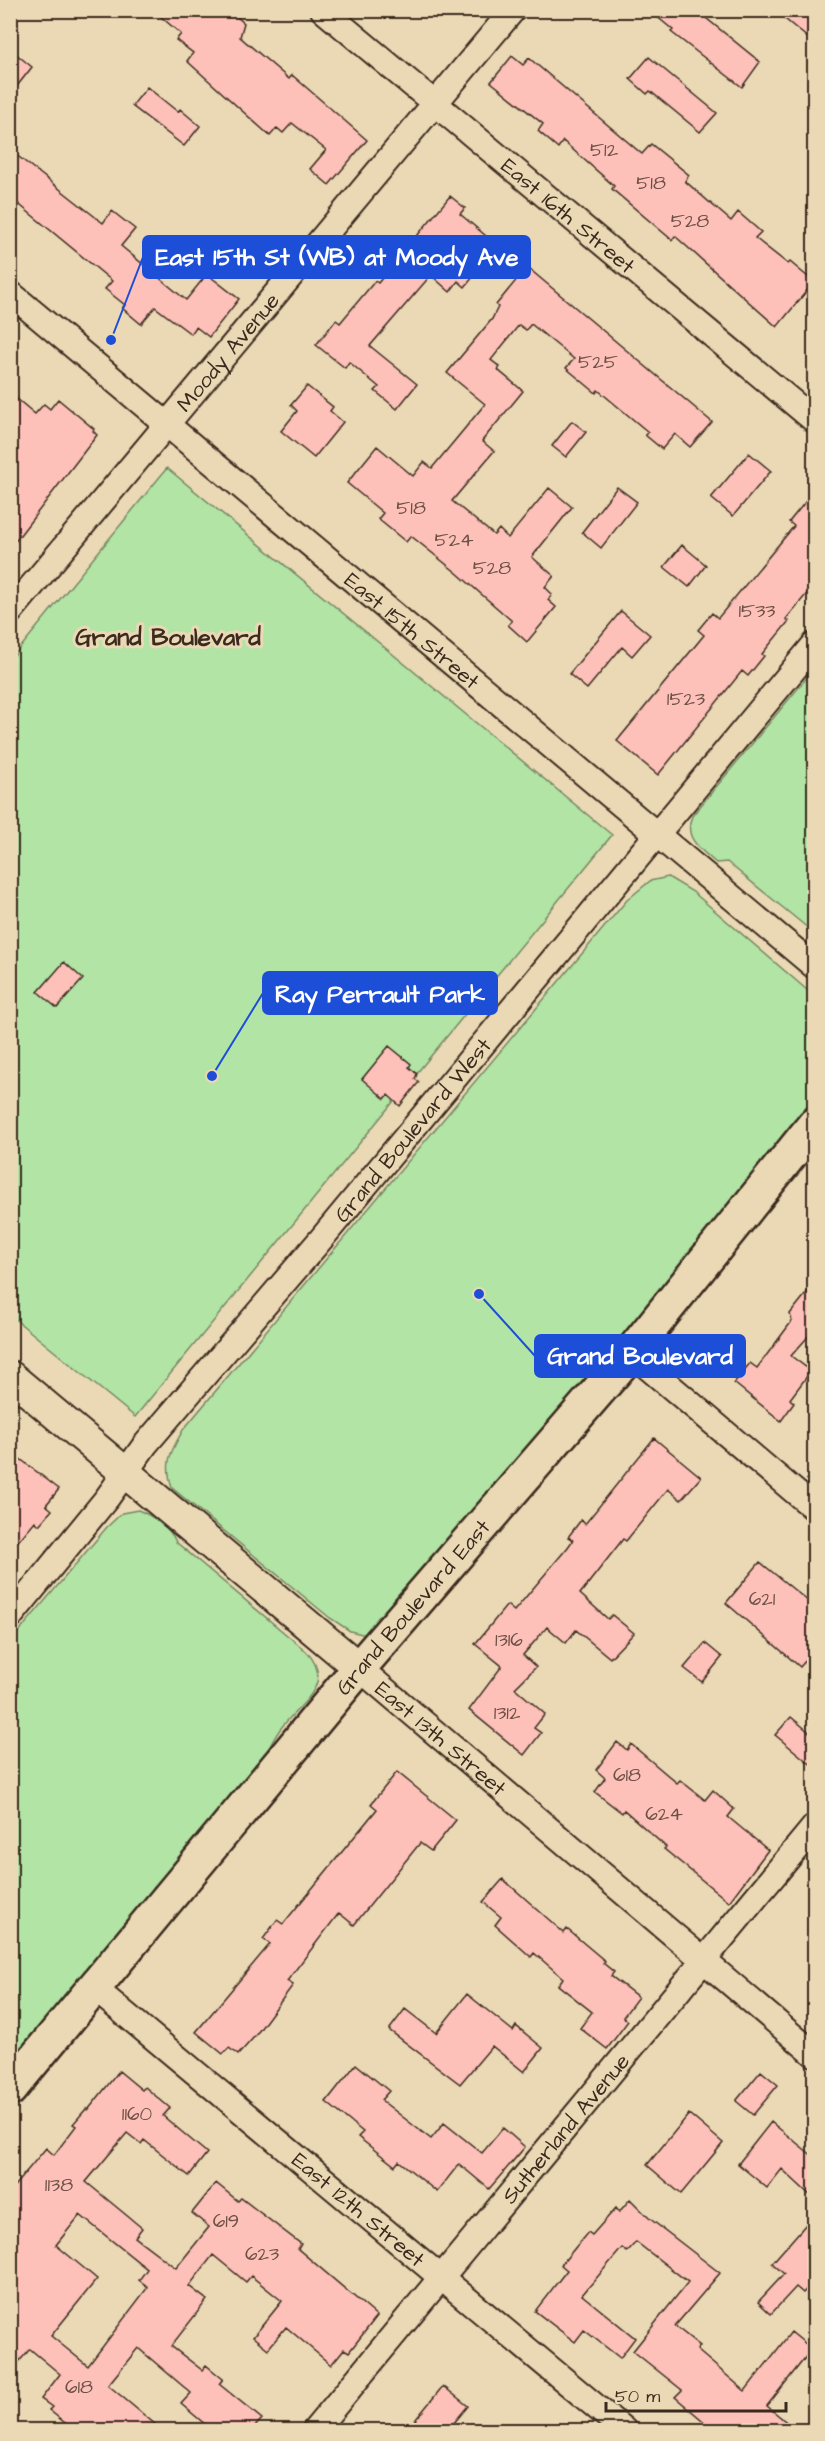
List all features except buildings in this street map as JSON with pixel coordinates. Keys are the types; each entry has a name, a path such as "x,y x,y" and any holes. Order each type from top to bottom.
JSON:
{"main road":[{"name":"Grand Boulevard East","path":"10,2089 359,1668 631,1353 814,1125"}],"street":[{"name":"East 16th Street","path":"323,10 814,420"},
{"name":"Moody Avenue","path":"10,612 436,105 513,10"},
{"name":"East 15th Street","path":"10,293 814,966"},
{"name":"Grand Boulevard West","path":"10,1617 145,1445 322,1238 814,645"},
{"path":"631,1353 814,1508"},
{"name":"East 13th Street","path":"10,1376 814,2054"},
{"name":"Sutherland Avenue","path":"315,2430 814,1827"},
{"name":"East 12th Street","path":"94,1988 624,2430"}],"green space":[{"path":"167,468 612,835 135,1417 11,1316 11,659"},
{"path":"814,669 814,933 727,862 716,863 704,853 691,837 690,824 692,816"},
{"path":"668,877 693,892 814,996 814,1098 794,1122 774,1159 384,1624 366,1635 350,1631 330,1618 172,1488 169,1464 172,1452 183,1430 627,900 650,881"},
{"path":"138,1510 160,1523 170,1532 176,1542 306,1651 318,1673 317,1683 313,1692 278,1733 258,1770 11,2065 11,1641 107,1527 122,1513"}],"place":[{"name":"East 15th St (WB) at Moody Ave","path":"111,340"},
{"name":"Ray Perrault Park","path":"212,1076"},
{"name":"Grand Boulevard","path":"479,1294"}],"district":[{"name":"Grand Boulevard","path":"168,637"}]}
